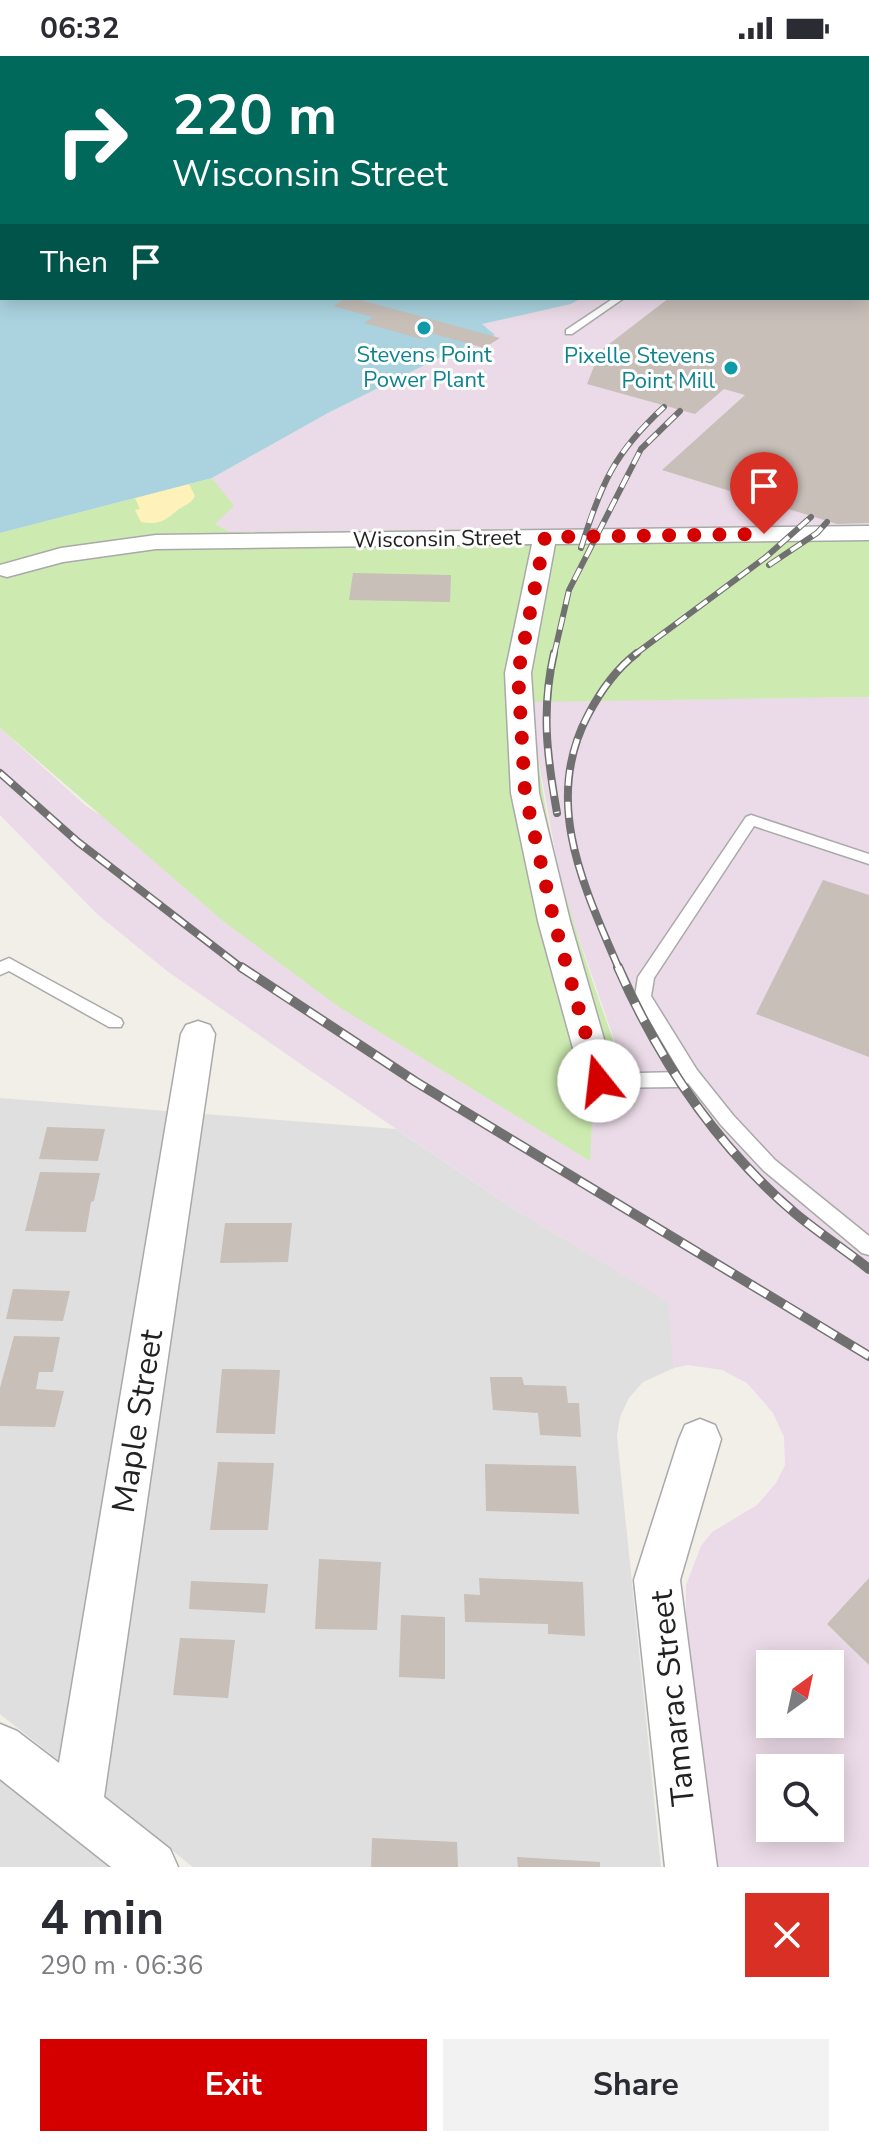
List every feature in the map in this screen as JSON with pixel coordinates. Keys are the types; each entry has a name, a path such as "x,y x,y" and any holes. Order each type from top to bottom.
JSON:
{"street":[{"name":"Wisconsin Street","path":"7,570 61,555 156,542 869,533"},
{"path":"545,537 518,673 525,793 554,921 599,1081"},
{"name":"Maple Street","path":"77,1807 198,1034"},
{"name":"Tamarac Street","path":"691,1867 657,1580 700,1439"},
{"path":"0,1748 152,1867"}],"lane":[{"path":"569,332 617,300"},
{"path":"869,859 751,820 646,977 643,996 691,1075 769,1165 869,1247"},
{"path":"3,964 115,1023"},
{"path":"599,1081 678,1080 691,1075"}],"shaded area":[{"path":"578,300 869,300 869,526 230,532 214,524 212,478 328,413 447,354 494,336 480,324"},
{"path":"869,697 869,1867 717,1867 686,1617 686,1585 701,1546 712,1532 757,1505 776,1483 785,1465 784,1437 773,1413 747,1383 722,1370 688,1365 674,1368 668,1302 516,1210 167,971 97,914 0,815 0,728 86,806 592,1121 588,1100 637,1105 562,890 536,746 534,701"},
{"path":"0,1098 396,1129 516,1210 669,1302 674,1368 643,1382 629,1398 620,1417 617,1436 661,1867 193,1867 0,1714"},
{"path":"0,1748 152,1867 0,1867"}],"green space":[{"path":"212,478 234,506 215,524 230,532 869,526 869,697 534,702 545,807 556,858 601,1007 637,1106 588,1101 592,1121 590,1161 339,1007 223,921 0,728 0,533"}],"sand":[{"path":"189,484 195,496 190,503 162,521 141,522 135,510 140,509 135,498"}],"water":[{"path":"0,300 578,300 482,324 495,335 447,354 328,413 212,478 0,533"}],"building":[{"name":"Stevens Point Power Plant","path":"343,300 360,300 500,338 484,348 430,333 421,339 364,323 373,317 333,306"},
{"name":"Pixelle Stevens Point Mill","path":"666,300 869,300 869,523 837,524 662,470 745,395 724,389 695,414 587,384 600,351"},
{"path":"353,573 451,575 450,602 349,600"},
{"path":"823,880 869,895 869,1057 756,1014"},
{"path":"47,1127 105,1129 98,1161 39,1159"},
{"path":"40,1172 100,1173 86,1232 25,1231"},
{"path":"225,1223 292,1223 288,1262 220,1263"},
{"path":"13,1289 70,1291 63,1321 6,1319"},
{"path":"14,1336 60,1337 53,1372 39,1372 36,1389 64,1391 55,1427 0,1426 0,1388"},
{"path":"222,1369 280,1370 275,1434 216,1433"},
{"path":"490,1377 522,1377 524,1385 566,1386 568,1403 579,1403 581,1437 540,1435 538,1413 493,1410"},
{"path":"218,1462 274,1463 268,1530 210,1530"},
{"path":"485,1464 576,1466 579,1514 486,1511"},
{"path":"319,1559 381,1562 377,1630 315,1629"},
{"path":"479,1578 583,1582 585,1636 548,1634 548,1624 465,1622 464,1594 480,1595"},
{"path":"869,1578 869,1665 827,1624"},
{"path":"191,1581 268,1584 265,1613 189,1609"},
{"path":"401,1615 445,1617 445,1679 399,1677"},
{"path":"180,1638 235,1640 228,1698 173,1695"},
{"path":"372,1838 457,1842 458,1867 371,1867"},
{"path":"517,1857 600,1862 600,1867 518,1867"}],"railway":[{"path":"581,548 595,505 611,471 633,439 664,407"},
{"path":"554,655 569,590 641,449 680,411"},
{"path":"634,655 766,557 811,517"},
{"path":"769,565 817,533 827,522"},
{"path":"554,653 548,694 547,733 557,813"},
{"path":"619,969 593,907 573,844 568,812 569,780 575,748 588,715 609,681 637,653"},
{"path":"0,773 78,842 243,969"},
{"path":"241,967 416,1082 869,1356"},
{"path":"618,967 652,1035 716,1131 767,1188 869,1269"}],"place":[{"name":"Stevens Point Power Plant","path":"424,328"},
{"name":"Pixelle Stevens Point Mill","path":"731,368"}],"route":[{"path":"599,1081 554,921 525,793 518,673 545,537 764,534"}]}
